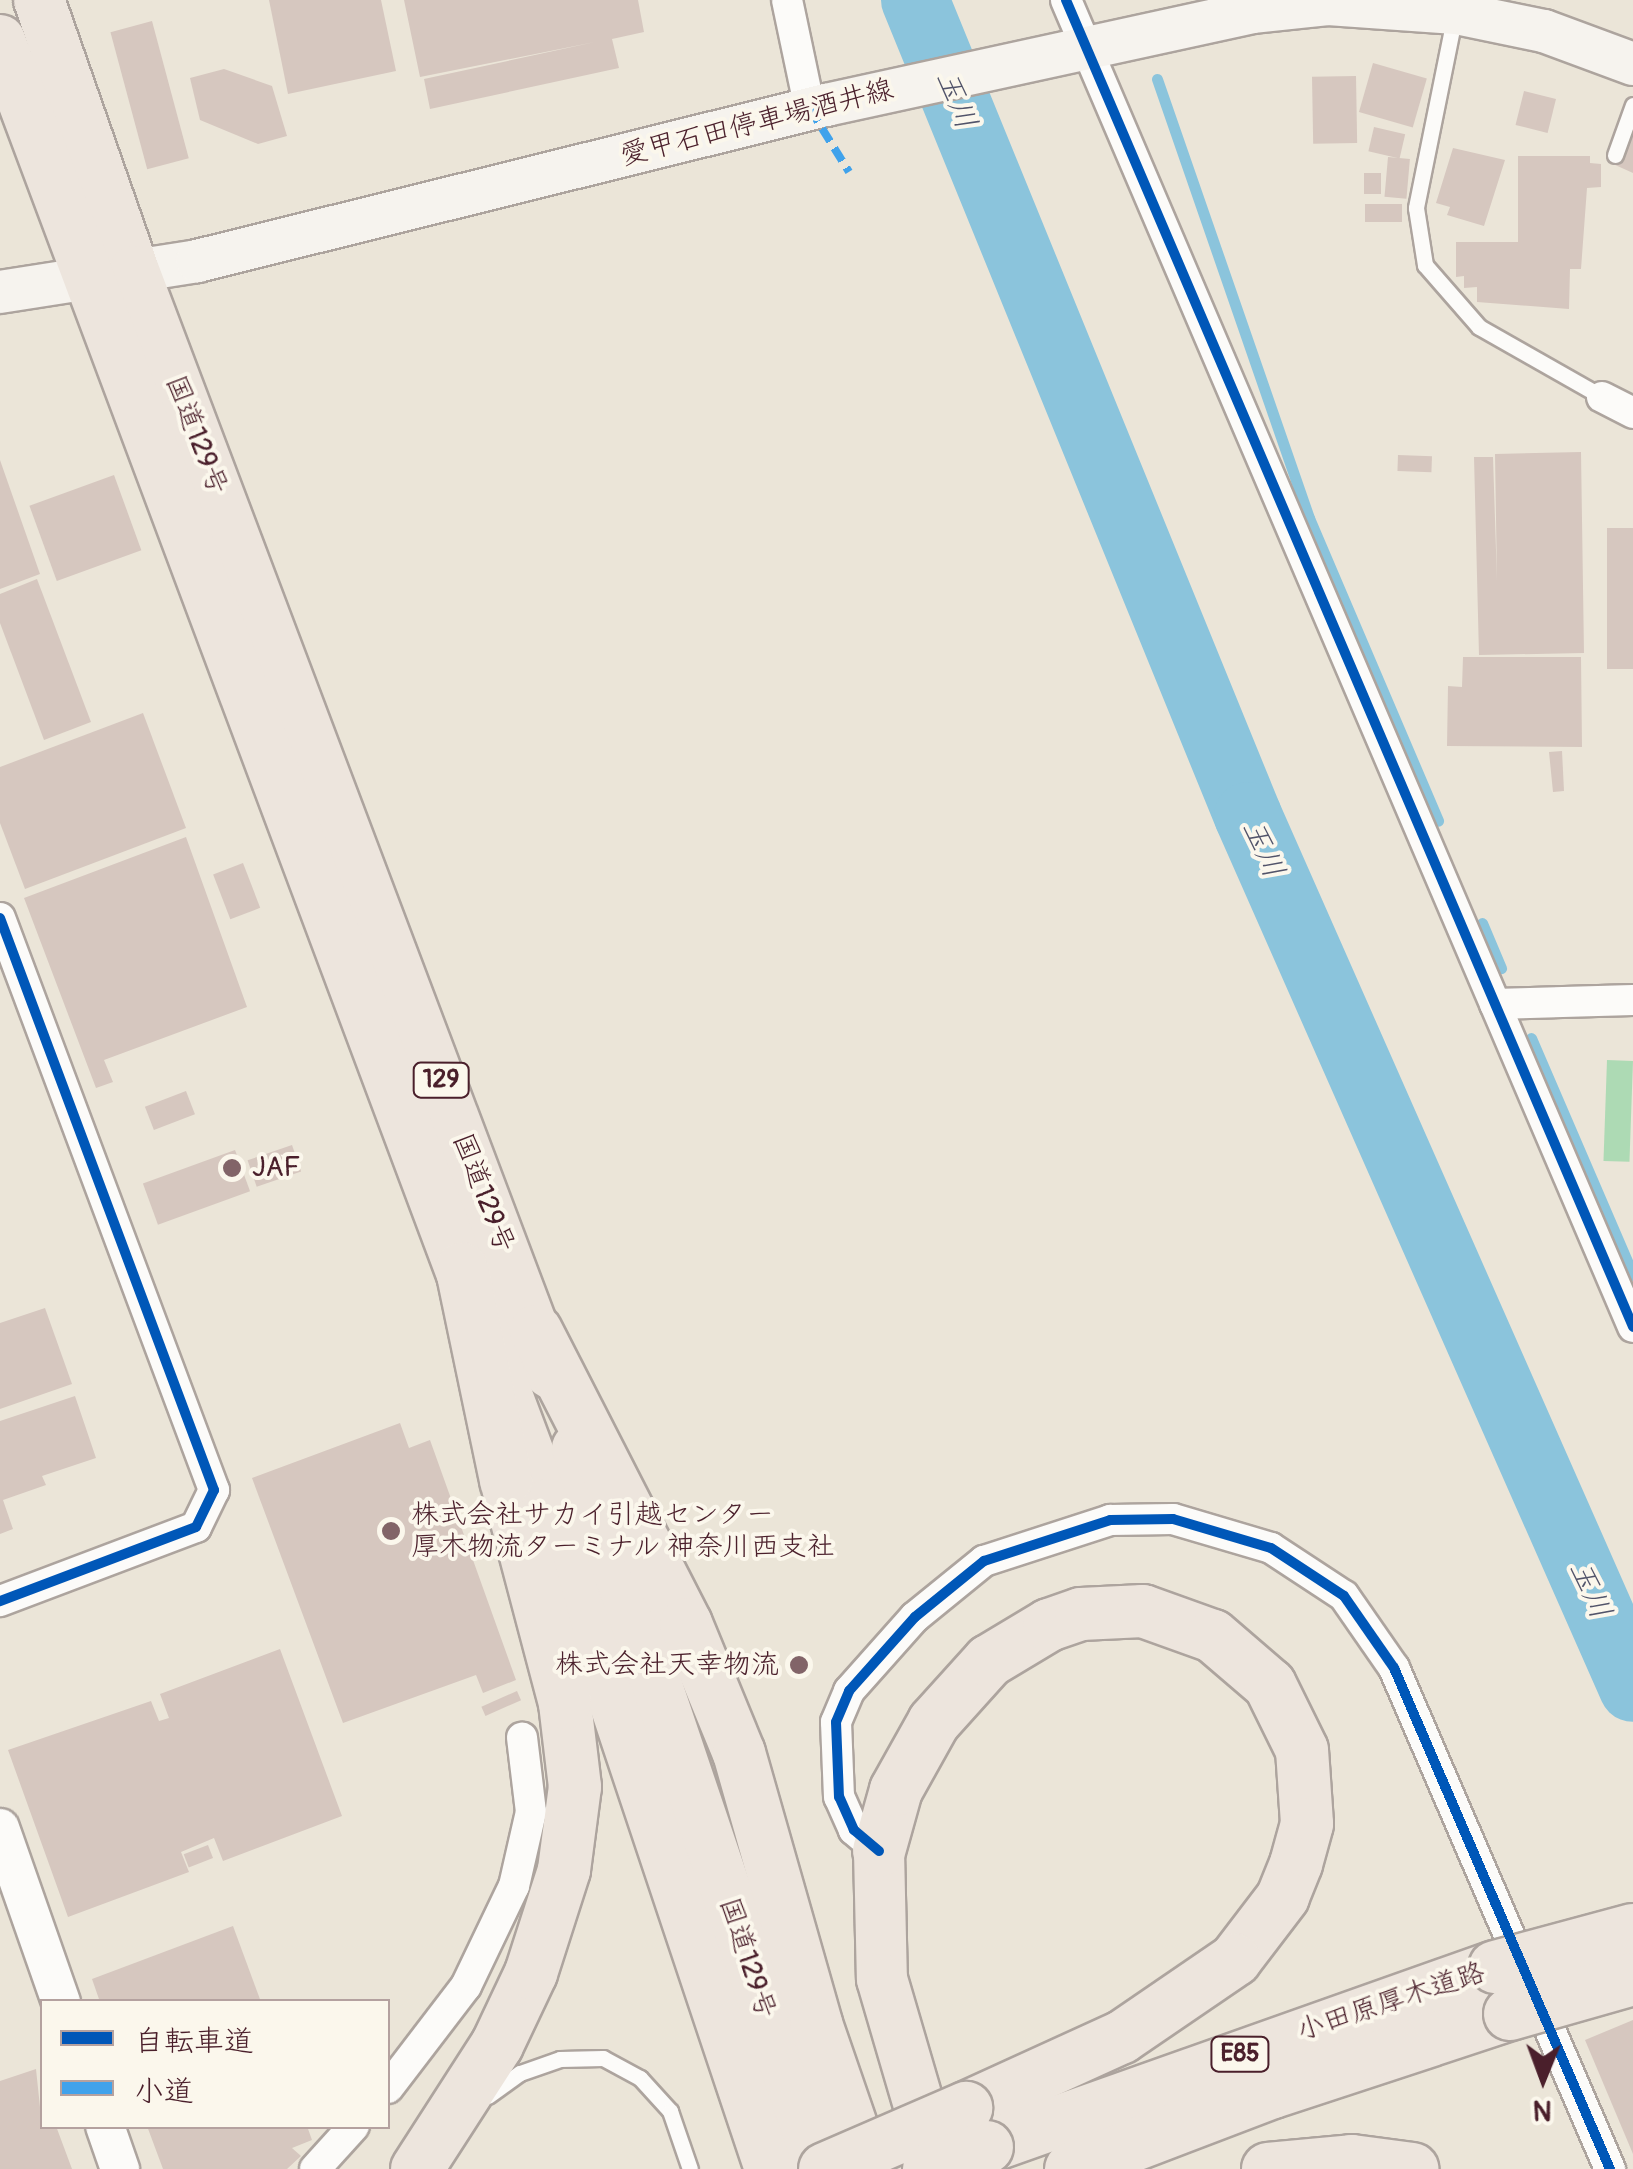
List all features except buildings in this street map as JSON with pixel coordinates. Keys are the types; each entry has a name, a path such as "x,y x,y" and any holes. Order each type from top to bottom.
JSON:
{"highway":[{"name":"国道129号","path":"38,0 112,274 612,1688 770,2169"},
{"name":"国道129号","path":"0,40 112,274 536,1331 822,2169"},
{"path":"417,2169 449,2125 531,1972 564,1870 575,1787 565,1703 506,1480 462,1269"},
{"path":"536,1331 686,1624 739,1754 816,2024 866,2169"},
{"path":"822,2169 977,2128 1235,1960 1283,1897 1306,1824 1302,1750 1270,1685 1213,1636 1143,1611 1081,1614 1048,1625 989,1661 934,1722 896,1790 879,1851 882,1979 937,2169"},
{"name":"小田原厚木道路","path":"1071,2169 1273,2092 1633,1930"},
{"name":"小田原厚木道路","path":"928,2169 977,2128 1502,1991 1633,1979"},
{"path":"1268,2169 1352,2161 1412,2169"}],"main road":[{"name":"愛甲石田停車場酒井線","path":"0,292 112,274 1252,6 1328,4 1475,10 1633,64"}],"street":[{"path":"786,0 818,107"},
{"path":"1066,0 1633,1327"},
{"path":"1602,397 1633,413"},
{"path":"0,918 214,1490 196,1528 0,1601"},
{"path":"1495,1004 1633,1000"},
{"path":"879,1851 854,1830 839,1797 836,1722 849,1691 915,1617 984,1560 1110,1520 1173,1520 1270,1548 1344,1596 1394,1668 1610,2169"},
{"path":"390,2085 466,1986 514,1886 531,1812 522,1738"},
{"path":"0,1831 60,1999"},
{"path":"106,2129 120,2169"},
{"path":"315,2169 351,2129"}],"lane":[{"path":"1475,10 1416,208 1425,265 1479,328 1602,397"},
{"path":"1615,155 1633,106"},
{"path":"449,2125 520,2073 560,2059 603,2058 640,2078 670,2111 690,2169"}],"green space":[{"path":"1607,1060 1633,1061 1629,1162 1603,1161"}],"waterway":[{"name":"玉川","path":"915,0 1248,816 1633,1688"},
{"path":"1157,79 1309,518 1438,821"},
{"path":"1482,923 1501,968"},
{"path":"1531,1038 1633,1275"}],"marked path":[{"path":"810,109 849,172"}],"cycle path":[{"path":"1066,0 1633,1327"},
{"path":"0,918 214,1490 196,1527 0,1601"},
{"path":"879,1851 854,1830 839,1797 836,1722 849,1691 915,1617 984,1561 1110,1520 1173,1519 1271,1548 1344,1596 1394,1668 1610,2169"}],"place":[{"name":"JAF","path":"232,1168"},
{"name":"株式会社サカイ引越センター 厚木物流ターミナル 神奈川西支社","path":"391,1531"},
{"name":"株式会社天幸物流","path":"799,1665"}]}
